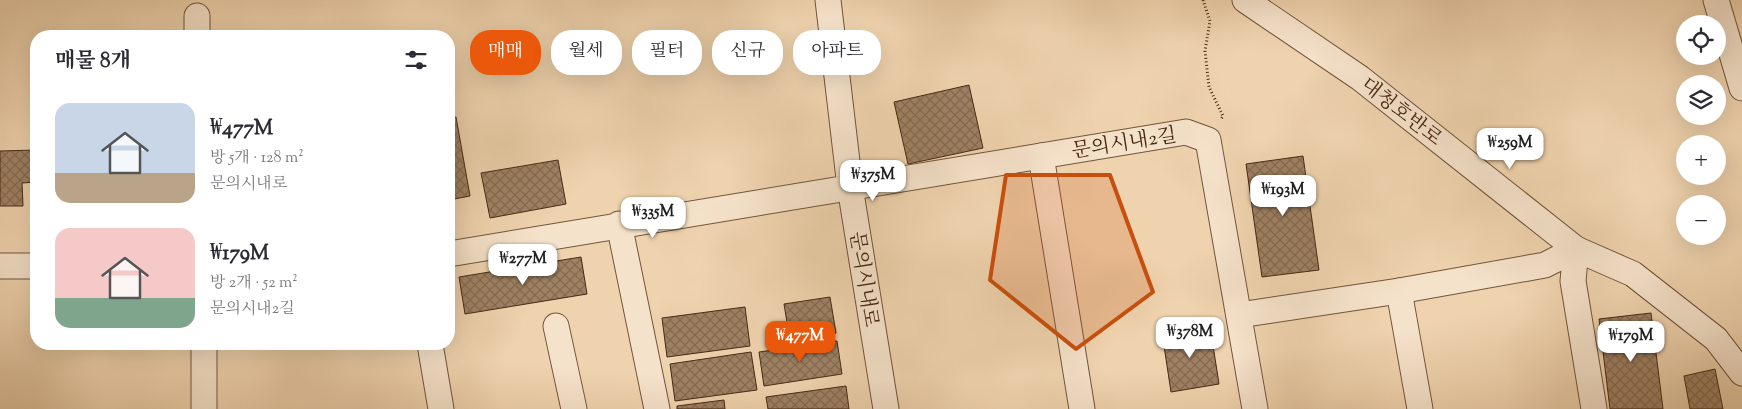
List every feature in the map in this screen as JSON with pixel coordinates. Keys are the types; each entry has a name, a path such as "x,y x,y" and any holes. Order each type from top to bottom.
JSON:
{"street":[{"name":"문의시내로","path":"828,0 850,187 886,409"},
{"name":"대청호반로","path":"1245,0 1360,78 1576,249 1633,274 1716,339 1742,373"},
{"path":"1716,0 1742,88"},
{"name":"문의시내2길","path":"455,253 619,224 1186,132 1208,140 1255,409"},
{"path":"1041,156 1082,409"},
{"path":"619,224 657,409"},
{"path":"1238,315 1399,291 1545,265 1576,249"},
{"path":"1576,249 1573,281 1594,409"},
{"path":"0,266 30,266"},
{"path":"1399,291 1420,409"},
{"path":"556,326 574,409"},
{"path":"204,350 204,409"},
{"path":"431,350 441,409"}],"path":[{"path":"1203,0 1210,21 1205,52 1209,87 1223,116"}],"highlighted area":[{"path":"1006,175 1110,175 1153,292 1076,349 990,280"}],"building":[{"path":"969,85 983,148 908,164 894,102"},
{"path":"455,117 470,196 455,199"},
{"path":"30,150 30,182 22,183 23,206 0,206 0,151"},
{"path":"1303,156 1319,270 1262,277 1246,164"},
{"path":"558,160 566,204 490,218 481,173"},
{"path":"581,257 587,294 465,314 459,277"},
{"path":"830,297 836,333 790,341 784,304"},
{"path":"745,307 750,346 667,357 662,318"},
{"path":"1651,313 1663,409 1610,409 1599,319"},
{"path":"1210,326 1219,384 1171,392 1162,333"},
{"path":"837,341 842,374 764,386 759,352"},
{"path":"751,352 757,390 675,401 670,364"},
{"path":"1715,369 1723,409 1690,409 1684,376"},
{"path":"846,386 849,409 768,409 766,397"},
{"path":"724,400 725,409 677,409 677,406"}]}
